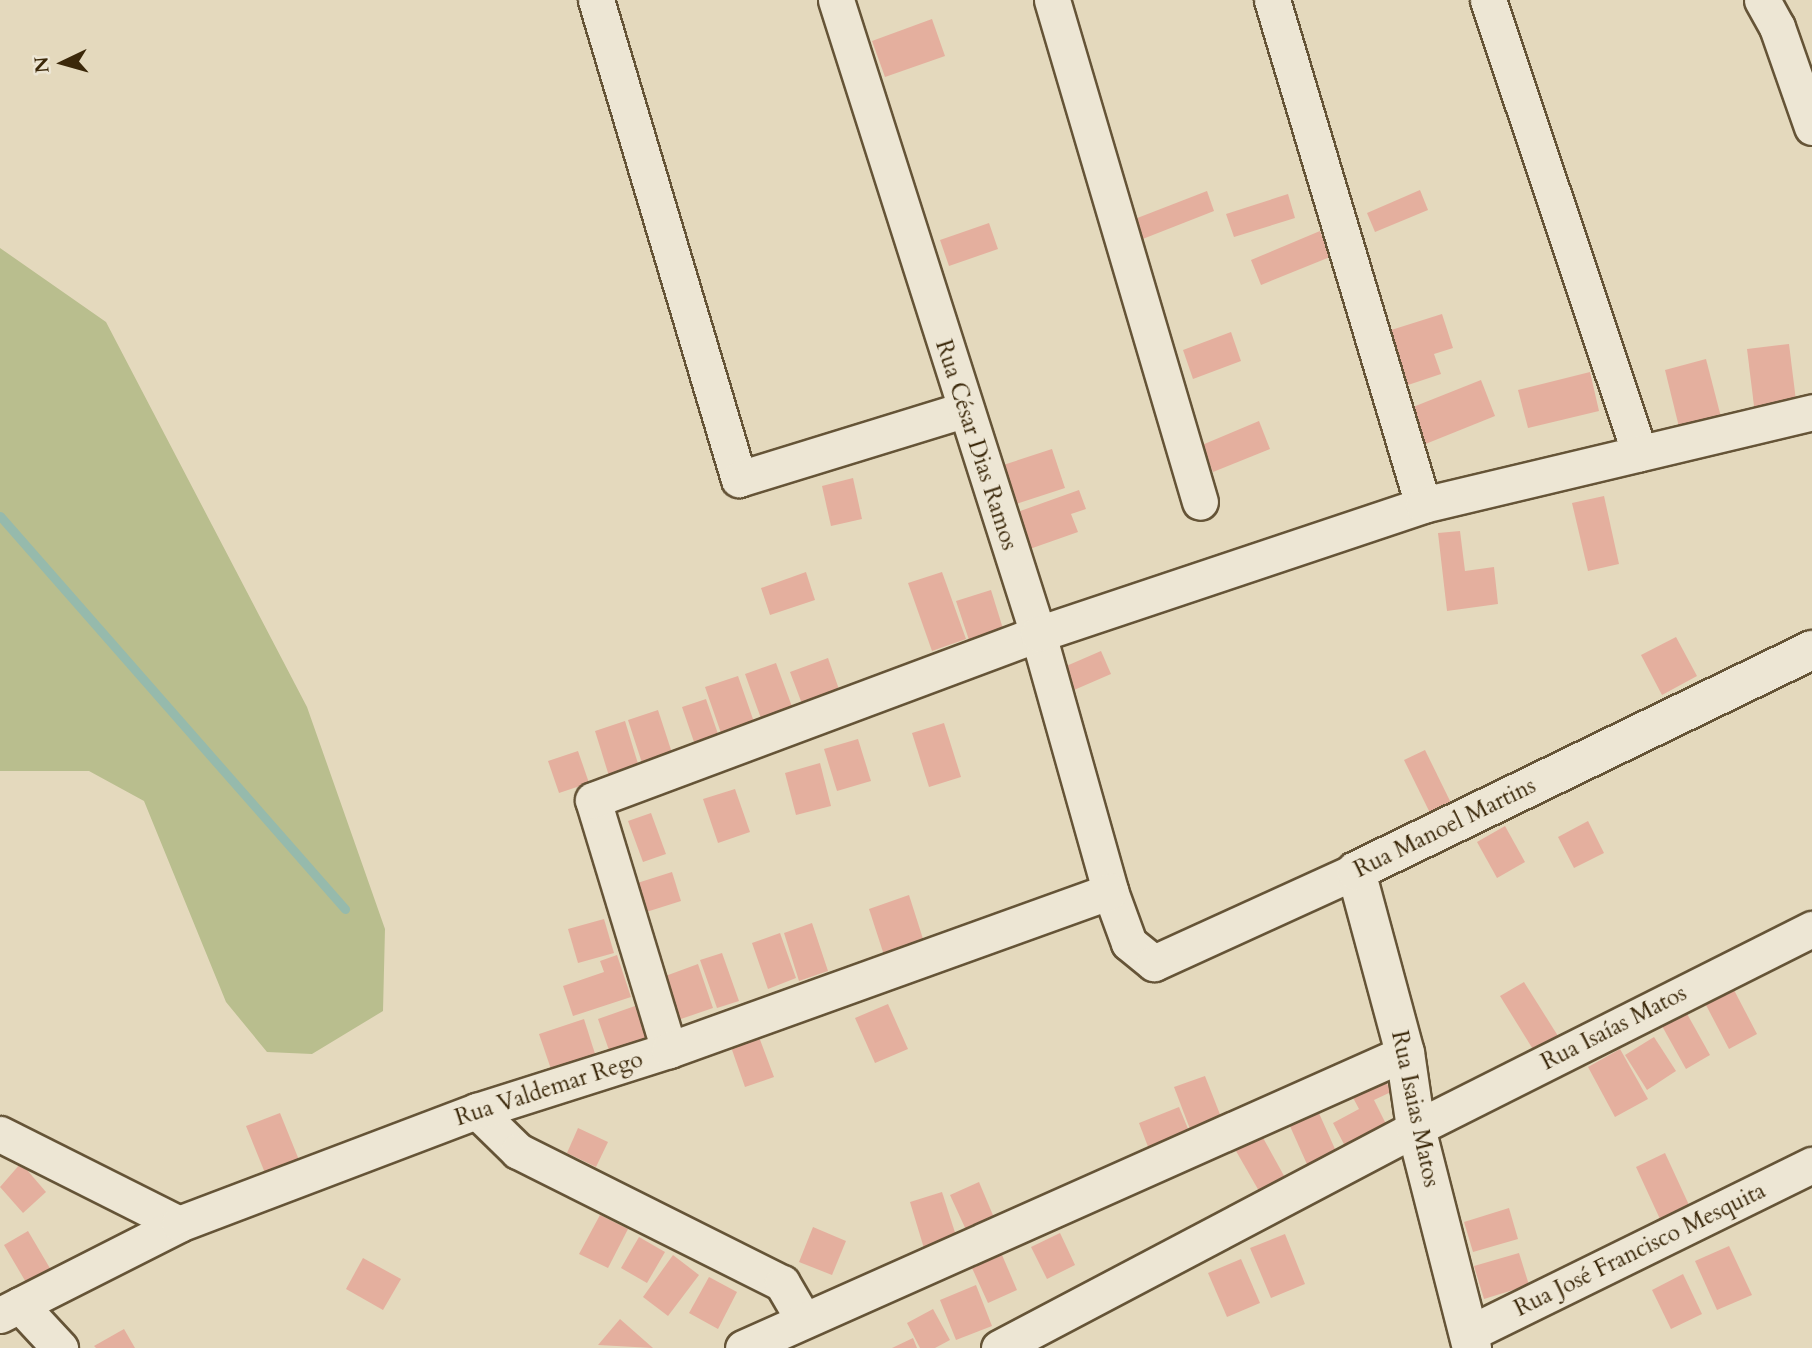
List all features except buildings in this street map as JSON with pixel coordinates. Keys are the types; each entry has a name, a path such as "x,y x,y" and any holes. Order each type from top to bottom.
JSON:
{"street":[{"path":"596,0 739,479 963,410"},
{"name":"Rua César Dias Ramos","path":"836,0 963,410 1038,634 1110,891"},
{"path":"1052,0 1200,502"},
{"path":"1272,0 1423,505"},
{"path":"1489,0 1640,453"},
{"path":"1762,0 1777,27 1812,127"},
{"path":"669,1050 593,800 1038,634 1423,505 1812,412"},
{"name":"Rua Manoel Martins","path":"1110,891 1129,943 1154,963 1356,871 1812,650"},
{"name":"Rua Isaias Matos","path":"1356,871 1405,1054 1416,1128 1470,1341"},
{"name":"Rua Valdemar Rego","path":"10,1310 179,1224 477,1111 669,1050 1110,891"},
{"name":"Rua Isaías Matos","path":"999,1348 1416,1128 1812,929"},
{"path":"743,1348 803,1319 1405,1054"},
{"path":"477,1111 518,1151 782,1283 803,1319"},
{"path":"0,1134 179,1224"},
{"name":"Rua José Francisco Mesquita","path":"1470,1341 1812,1165"},
{"path":"10,1310 60,1348"}],"green space":[{"path":"0,248 106,322 307,707 385,929 383,1011 312,1054 267,1052 226,1002 144,801 89,771 0,771"}],"waterway":[{"path":"0,516 345,909"}]}
